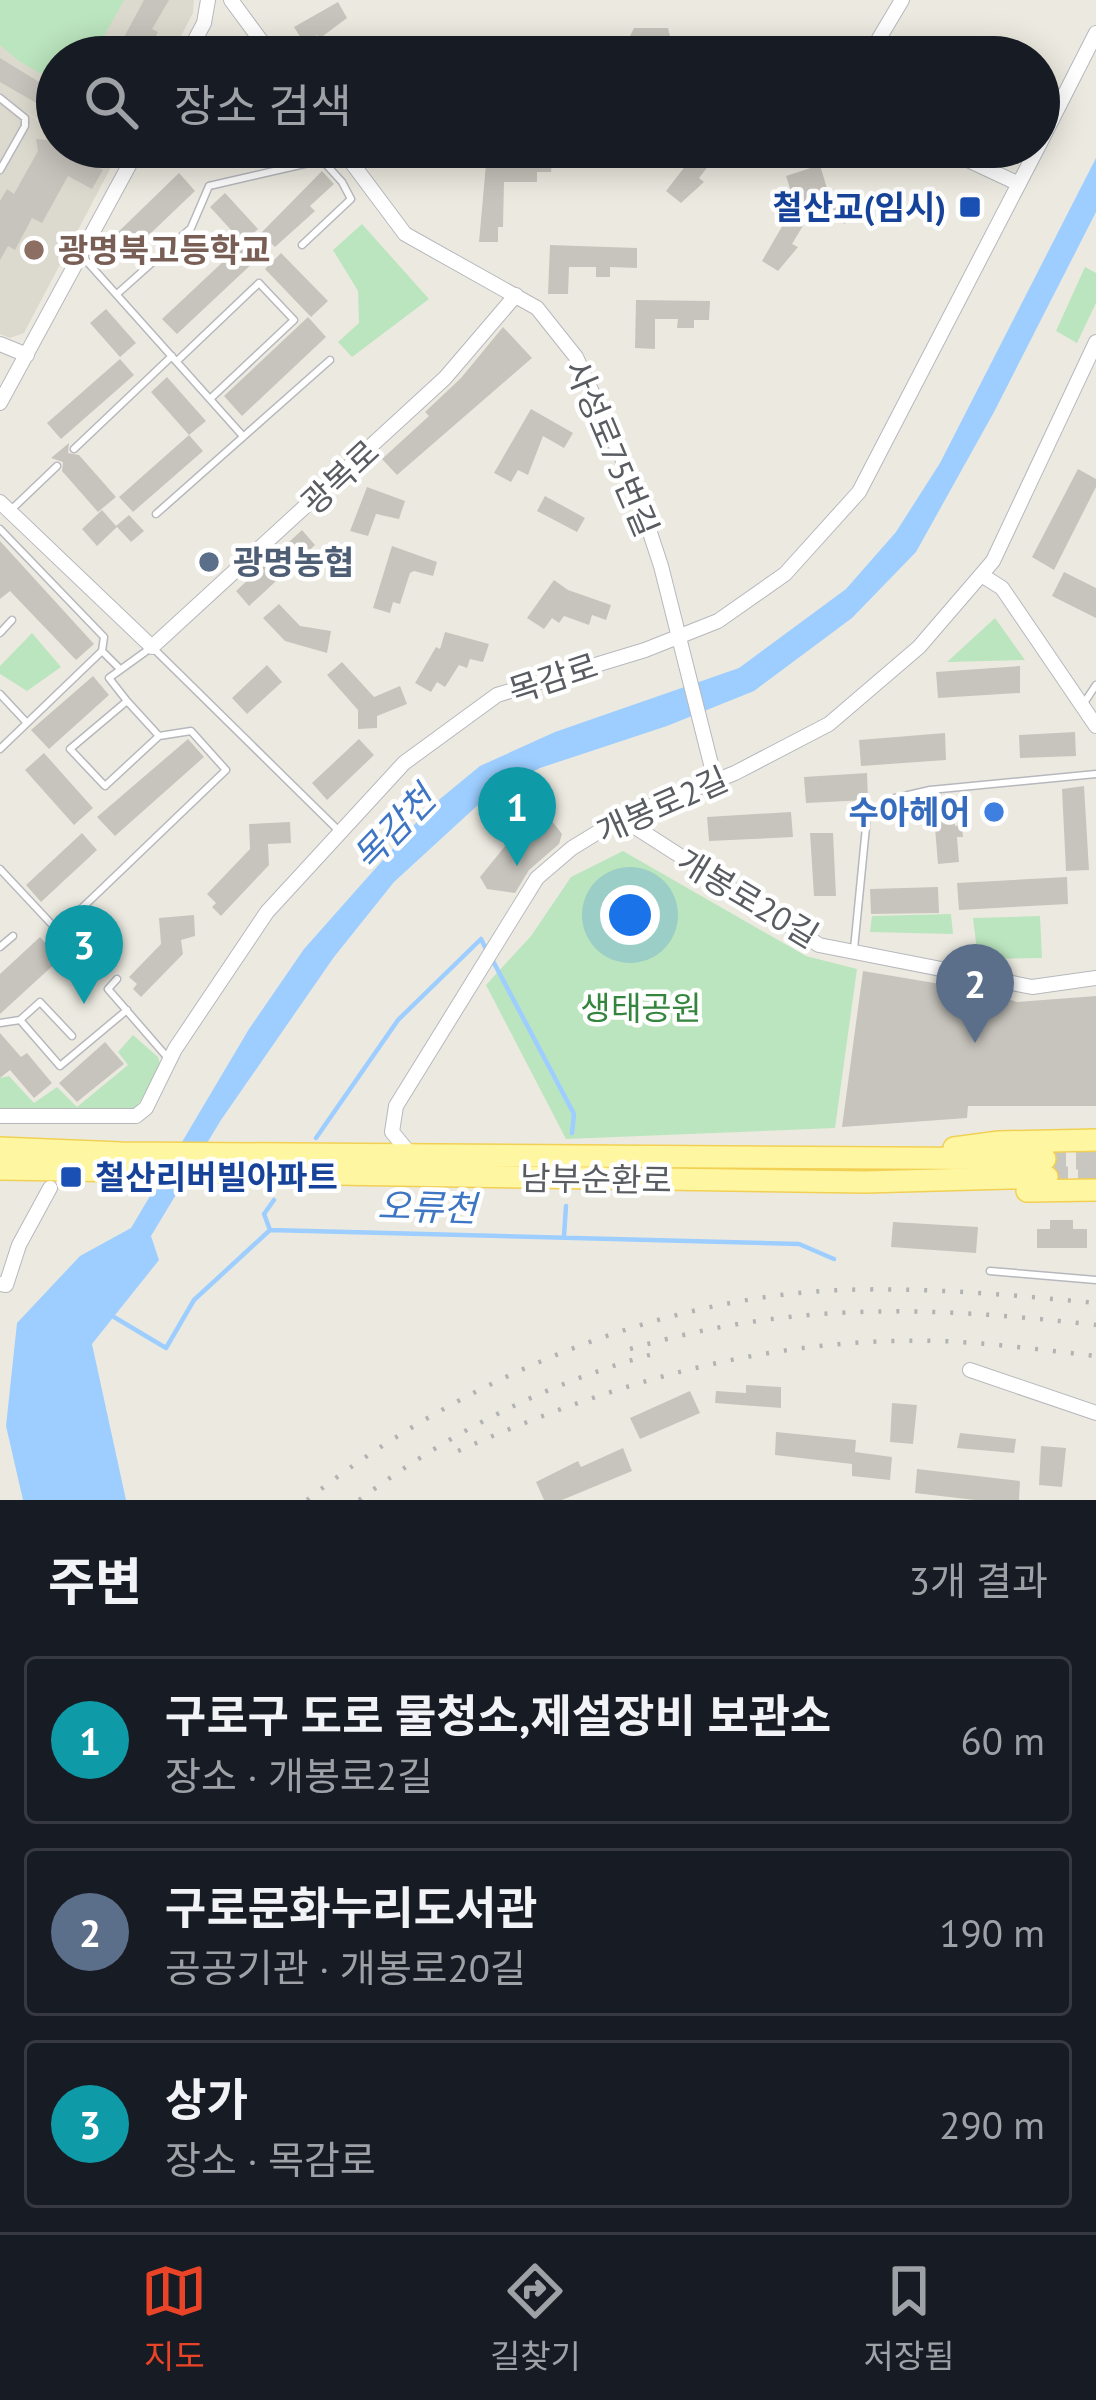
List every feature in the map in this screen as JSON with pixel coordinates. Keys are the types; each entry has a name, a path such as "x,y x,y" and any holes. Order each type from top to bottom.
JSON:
{"main road":[{"path":"859,1159 1000,1142 1096,1140"},
{"name":"남부순환로","path":"0,1148 115,1162 237,1174 865,1183 1046,1168 859,1159 248,1154 115,1162 0,1169"},
{"path":"865,1183 958,1191 1096,1190"}],"street":[{"path":"198,36 208,0"},
{"path":"231,0 258,36"},
{"path":"881,36 902,0"},
{"name":"목감로","path":"1060,103 1096,33"},
{"path":"0,403 128,168"},
{"name":"사성로75번길","path":"356,168 405,234 537,308 577,357 635,487 661,566 715,781"},
{"path":"984,168 1018,184"},
{"name":"목감로","path":"0,1116 61,1123 136,1116 146,1108 169,1060 267,912 404,763 496,695 679,643 785,574 859,492 1026,168"},
{"name":"광복로","path":"152,647 445,378 515,295"},
{"name":"개봉로2길","path":"411,1155 392,1132 396,1106 537,878 572,848 621,818 715,781 829,724 919,647 982,576 1096,342"},
{"path":"0,344 27,356"},
{"path":"5,506 152,647"},
{"path":"982,576 1002,589 1096,726"},
{"name":"개봉로20길","path":"621,818 819,945 1032,987 1096,978"},
{"path":"0,1284 6,1285 19,1245 50,1188"},
{"path":"970,1370 1096,1414"}],"lane":[{"path":"0,98 25,118 25,126 0,170"},
{"path":"117,294 191,228 209,186 287,168"},
{"path":"302,245 351,199 329,168"},
{"path":"82,256 242,435"},
{"path":"74,449 259,284 294,320 210,399"},
{"path":"156,514 330,360"},
{"path":"5,506 57,466"},
{"path":"0,529 104,637 102,651 0,749"},
{"path":"0,632 12,620"},
{"path":"159,736 109,678 152,647 340,832"},
{"path":"102,651 120,669"},
{"path":"1082,706 1096,685"},
{"path":"0,694 27,723"},
{"path":"0,869 58,931 226,770 191,731 159,736 105,786 70,749 128,701"},
{"path":"854,952 867,818 892,799 930,790 1096,774"},
{"path":"0,947 13,936"},
{"path":"117,979 108,988 169,1060"},
{"path":"0,1023 20,1020 40,1002 73,1036"},
{"path":"20,1020 60,1066 127,1010"},
{"path":"990,1270 1096,1280"}],"shaded area":[{"path":"0,0 194,0 181,36 36,36 36,118 21,108 36,119 36,168 110,168 24,333 10,338 0,334"}],"green space":[{"path":"0,0 124,0 104,36 36,36 36,71 0,45"},
{"path":"362,224 429,299 352,357 338,342 359,323 358,291 333,250"},
{"path":"1085,267 1096,273 1096,303 1077,343 1056,331"},
{"path":"995,618 1025,660 947,662"},
{"path":"32,633 61,667 27,691 0,674 0,666"},
{"name":"생태공원","path":"623,851 806,956 857,969 835,1128 566,1139 486,985 531,936 571,877"},
{"path":"951,914 953,934 870,932 872,916"},
{"path":"1040,916 1042,958 978,959 973,918"},
{"path":"133,1035 158,1057 161,1068 135,1109 0,1109 0,1078 9,1076 34,1103 57,1087 77,1107 128,1065 118,1052"}],"water":[{"name":"목감천","path":"1096,158 1096,212 916,552 852,618 754,691 540,768 491,793 394,882 334,957 221,1120 151,1236 159,1260 92,1344 126,1500 23,1500 6,1426 17,1323 80,1256 131,1228 249,1029 304,949 429,808 480,766 555,732 739,668 846,589 896,532 940,463"}],"building":[{"path":"144,0 169,0 152,29 158,32 156,36 125,36"},
{"path":"338,2 347,18 323,36 300,36 294,27"},
{"path":"634,28 668,28 670,36 630,36"},
{"path":"0,58 36,80 36,103 0,82"},
{"path":"36,155 36,168 103,170 92,189 68,176 42,223 32,218 15,250 8,246 0,260 0,201 7,189 14,194"},
{"path":"486,168 551,168 551,172 537,172 537,182 504,182 498,242 479,242"},
{"path":"684,168 707,168 699,178 704,182 681,203 666,191"},
{"path":"821,168 829,195 853,207 845,224 813,209 792,244 798,247 778,271 762,261 795,204 786,176"},
{"path":"322,171 334,184 310,206 315,211 275,247 261,233"},
{"path":"179,173 195,191 129,254 113,237"},
{"path":"225,193 258,229 243,243 210,207"},
{"path":"243,243 258,258 177,334 162,319"},
{"path":"550,245 637,248 637,268 610,267 610,277 596,277 596,267 569,267 568,294 548,294"},
{"path":"281,253 328,301 311,317 265,269"},
{"path":"636,300 710,301 709,320 694,320 694,328 677,328 678,319 655,319 655,349 635,348"},
{"path":"106,309 136,343 120,357 90,323"},
{"path":"308,317 326,337 242,416 224,396"},
{"path":"503,327 532,358 397,475 382,459 429,416 425,412"},
{"path":"120,359 134,375 61,439 47,423"},
{"path":"167,377 206,421 189,435 151,392"},
{"path":"531,409 573,433 564,448 543,436 528,475 518,470 511,482 494,473"},
{"path":"189,435 203,451 133,512 119,497"},
{"path":"69,443 68,453 79,455 116,497 98,512 62,471 63,462 51,458"},
{"path":"1078,469 1096,479 1096,487 1054,570 1032,557"},
{"path":"367,487 405,501 399,519 376,514 368,536 350,531"},
{"path":"545,496 585,518 577,532 537,511"},
{"path":"102,510 116,526 129,515 144,531 131,542 117,527 97,546 82,529"},
{"path":"302,530 315,545 249,606 236,591"},
{"path":"0,541 94,644 76,660 10,591 0,599"},
{"path":"392,546 437,562 433,576 410,573 400,604 393,602 390,613 373,608"},
{"path":"1064,572 1096,588 1096,618 1052,596"},
{"path":"554,580 611,605 606,620 592,615 589,625 564,616 559,623 552,618 544,629 527,618"},
{"path":"279,604 300,626 331,631 327,653 285,641 263,618"},
{"path":"445,632 489,644 483,662 470,659 467,668 459,665 445,687 437,682 431,692 415,683 436,647 440,649"},
{"path":"342,662 374,697 400,686 407,704 377,716 377,728 358,729 358,710 327,675"},
{"path":"267,665 282,682 247,714 232,698"},
{"path":"1020,666 1020,693 938,698 936,672"},
{"path":"93,676 109,695 49,749 31,730"},
{"path":"1075,732 1076,756 1020,758 1019,735"},
{"path":"945,733 946,760 861,766 859,740"},
{"path":"188,739 204,757 115,836 97,817"},
{"path":"359,739 374,755 327,800 312,783"},
{"path":"44,753 93,808 74,825 25,770"},
{"path":"867,773 868,800 806,803 804,777"},
{"path":"1084,786 1089,870 1066,871 1062,789"},
{"path":"953,802 955,826 962,825 963,837 957,837 959,862 938,864 933,804"},
{"path":"791,812 793,837 709,841 707,817"},
{"path":"552,821 562,834 559,844 529,870 515,893 487,889 480,877 506,845"},
{"path":"290,822 291,843 268,844 269,865 221,916 207,894 250,849 249,824"},
{"path":"82,833 97,850 41,902 26,885"},
{"path":"810,833 833,833 836,896 814,896"},
{"path":"1067,877 1068,904 959,910 957,883"},
{"path":"938,887 939,913 871,914 870,889"},
{"path":"194,915 195,936 181,940 183,954 141,997 129,977 161,944 159,918"},
{"path":"40,937 60,959 0,1014 0,974"},
{"path":"863,971 982,991 1017,1002 1096,996 1096,1106 968,1106 967,1118 842,1127"},
{"path":"0,1033 21,1057 27,1053 52,1083 34,1098 10,1070 0,1078"},
{"path":"105,1042 124,1064 77,1102 59,1083"},
{"path":"1050,1220 1073,1220 1073,1229 1087,1229 1087,1248 1037,1248 1037,1229 1050,1229"},
{"path":"893,1222 978,1227 976,1253 891,1247"},
{"path":"746,1385 781,1387 781,1408 715,1403 716,1391 746,1393"},
{"path":"690,1391 700,1413 640,1439 630,1418"},
{"path":"892,1403 917,1405 913,1444 890,1442"},
{"path":"776,1432 856,1440 855,1452 892,1457 890,1480 852,1476 852,1464 775,1455"},
{"path":"960,1433 1016,1439 1014,1453 957,1448"},
{"path":"1041,1446 1066,1448 1062,1487 1039,1485"},
{"path":"623,1448 632,1471 562,1500 544,1500 536,1482 578,1461 581,1467"},
{"path":"917,1469 1020,1481 1019,1500 915,1493"}],"waterway":[{"path":"316,1138 398,1020 481,939 487,951"},
{"path":"493,961 574,1114 572,1133"},
{"path":"270,1230 264,1214 274,1200"},
{"path":"564,1236 566,1206"},
{"name":"오류천","path":"109,1314 166,1348 194,1300 270,1230 799,1244 834,1259"}],"tunnel":[{"path":"1045,1159 1096,1159"},
{"path":"1047,1177 1096,1177"}],"railway":[{"path":"307,1500 426,1419 491,1384 558,1354 698,1310 770,1297 873,1289 1096,1303"},
{"path":"630,1349 748,1322 862,1312 976,1314 1096,1325"},
{"path":"458,1451 633,1385 754,1356 815,1347 940,1341 1096,1356"},
{"path":"359,1500 499,1413 574,1380 653,1354"}],"place":[{"name":"철산교(임시)","path":"970,207"},
{"name":"광명북고등학교","path":"34,250"},
{"name":"광명농협","path":"209,562"},
{"name":"수아헤어","path":"994,812"},
{"name":"구로구 도로 물청소,제설장비 보관소","path":"517,866"},
{"name":"상가","path":"84,1004"},
{"name":"구로문화누리도서관","path":"975,1043"},
{"name":"철산리버빌아파트","path":"71,1177"}]}
